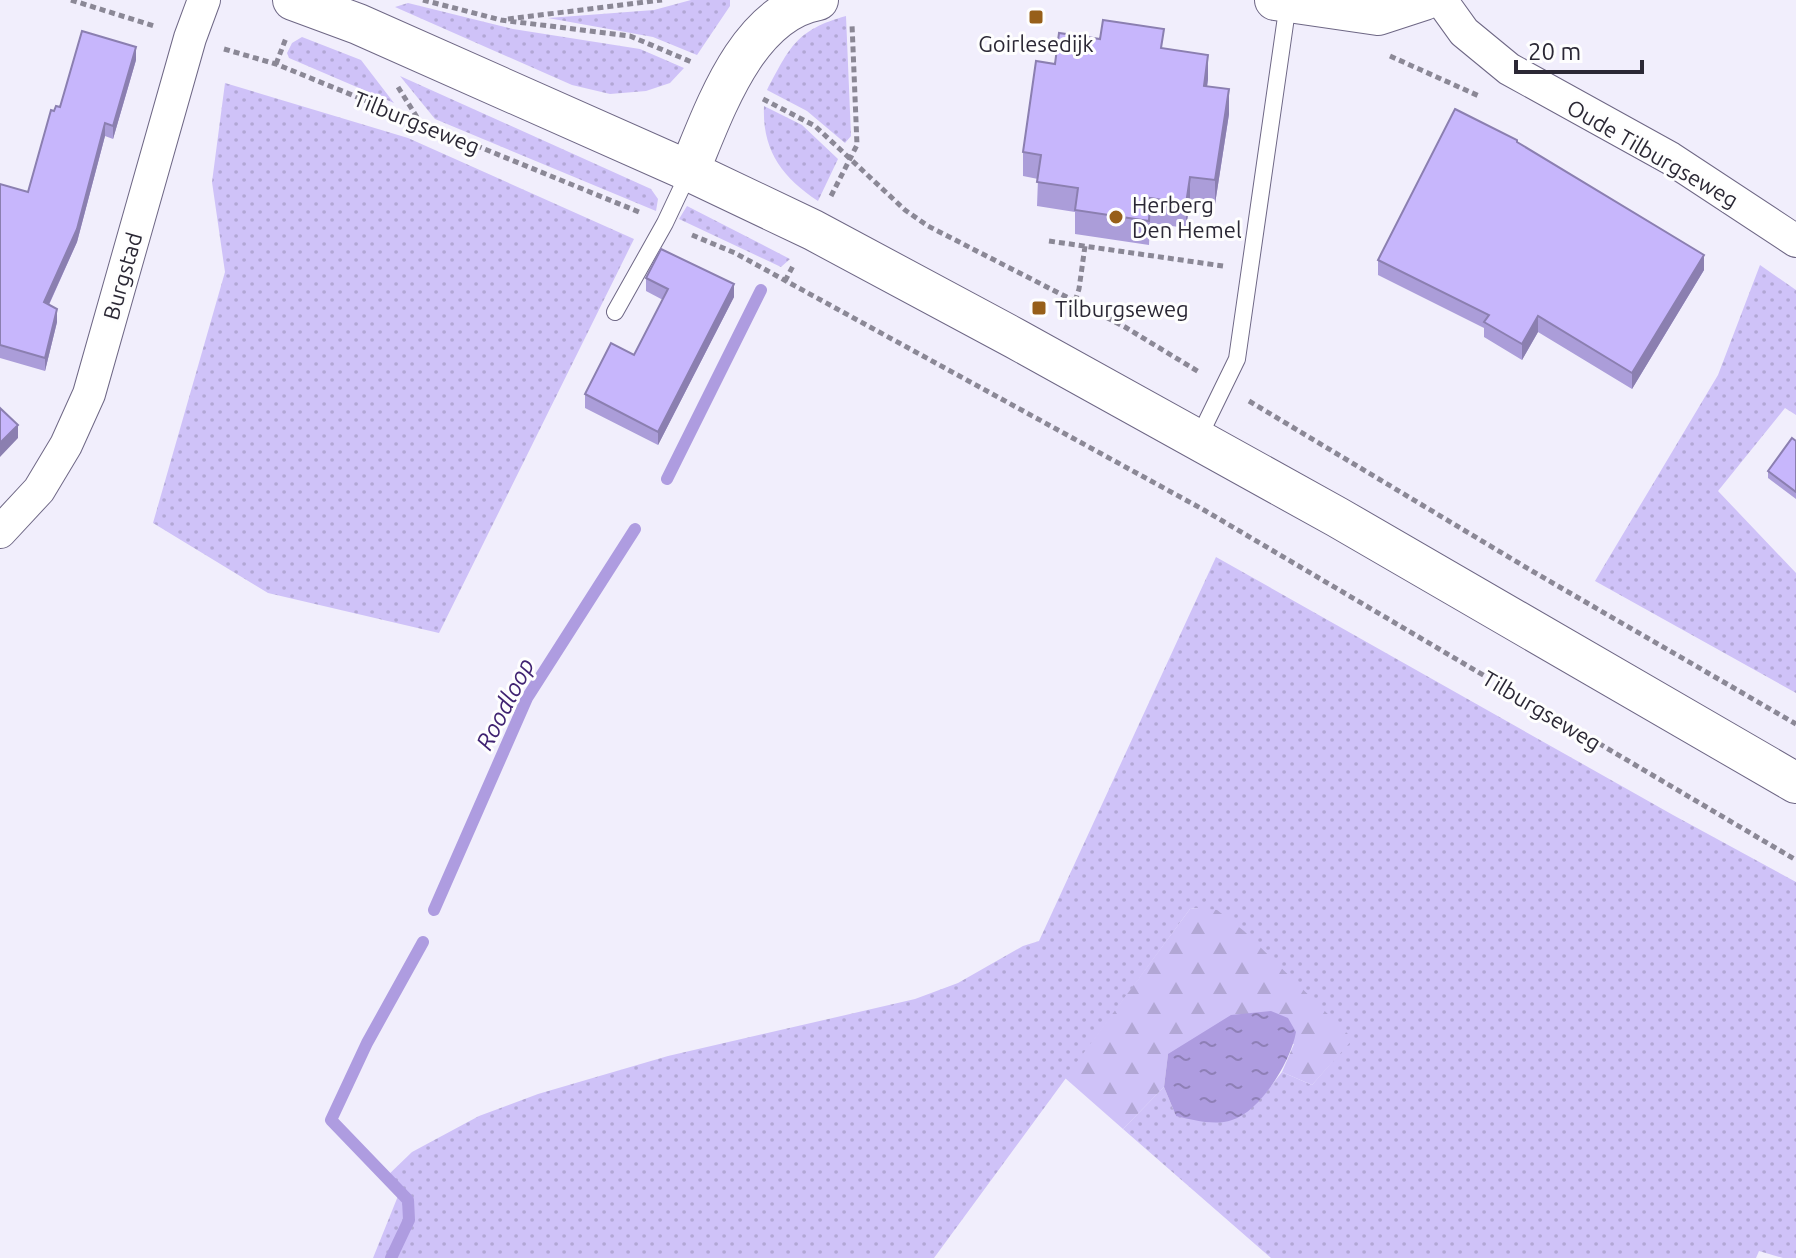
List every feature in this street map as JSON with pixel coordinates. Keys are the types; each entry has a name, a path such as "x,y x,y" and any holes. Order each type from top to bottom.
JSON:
{"street":[{"name":"Burgstad","path":"0,532 39,490 66,445 89,394 190,38 204,0"},
{"path":"293,0 358,24 689,171 826,237 1337,517 1796,783"},
{"path":"1282,1 1378,15 1424,0"},
{"name":"Oude Tilburgseweg","path":"1441,0 1464,32 1509,69 1670,158 1796,241"},
{"path":"689,171 727,82 766,26 801,3 835,7"}],"lane":[{"path":"1197,440 1237,359 1282,1"},
{"path":"615,312 665,223 689,171"}],"path":[{"name":"Tilburgseweg","path":"71,0 276,64 735,253 1204,510 1796,860"},
{"path":"423,0 501,20 630,36 690,61 815,126 905,210 928,226 1125,327 1796,724"},
{"path":"501,20 662,0"},
{"path":"835,7 857,145 851,160"},
{"path":"1383,53 1482,97"},
{"path":"1049,241 1249,270"},
{"path":"1075,301 1085,246"}],"green space":[{"path":"691,0 730,0 730,6 697,55 653,37 548,18 654,10"},
{"path":"408,3 513,29 640,49 684,68 670,83 646,91 610,94 572,85 395,7"},
{"path":"846,16 851,136 845,143 807,111 767,90 796,42 816,27"},
{"path":"302,37 361,60 394,103 289,58 287,53 292,43"},
{"path":"400,76 651,189 658,199 656,211 435,119"},
{"path":"225,83 408,138 634,239 439,633 268,593 153,523 225,272 212,182"},
{"path":"764,106 802,125 838,159 818,201 794,182 777,161 767,136"},
{"path":"687,206 790,259 781,267 679,219"},
{"path":"1760,265 1796,290 1796,415 1785,408 1718,491 1796,573 1796,693 1595,581 1718,375"},
{"path":"1216,557 1796,882 1796,1258 1783,1258 1759,1251 1756,1258 1271,1258 1123,1129 1164,1087 1176,1116 1259,1101 1282,1072 1312,1085 1352,1039 1198,908 1190,909 934,1258 373,1258 398,1196 384,1179 412,1152 479,1116 538,1094 668,1056 915,999 958,983 1023,946 1039,941"},
{"path":"1190,909 1217,910 1244,931 1353,1039 1312,1085 1282,1072 1294,1044 1168,1054 1164,1087 1123,1129 1065,1078"}],"water":[{"path":"1271,1011 1288,1018 1296,1032 1288,1057 1264,1096 1243,1115 1225,1122 1204,1122 1176,1116 1164,1087 1168,1054 1231,1015"}],"building":[{"path":"1103,20 1164,29 1161,48 1208,55 1204,86 1229,89 1215,180 1190,177 1186,204 1150,198 1149,221 1075,210 1078,188 1037,182 1041,155 1023,152 1036,61 1055,64 1059,33 1100,39"},
{"path":"82,31 136,47 113,126 105,123 77,229 44,302 57,309 45,358 0,345 0,184 28,192 51,110 60,107"},
{"path":"1455,109 1517,140 1704,255 1632,373 1538,316 1522,344 1484,322 1489,315 1378,260"},
{"path":"661,249 734,284 658,432 585,394 611,343 634,355 668,289 646,278"},
{"path":"0,408 18,425 0,443"},
{"path":"1792,438 1796,441 1796,492 1768,471"}],"waterway":[{"name":"Roodloop","path":"667,479 761,290"},
{"name":"Roodloop","path":"434,910 527,698 635,529"},
{"name":"Roodloop","path":"391,1258 409,1220 408,1200 331,1120 367,1043 423,942"}],"place":[{"name":"Goirlesedijk","path":"1036,17"},
{"name":"Herberg Den Hemel","path":"1116,217"},
{"name":"Tilburgseweg","path":"1039,308"}]}
